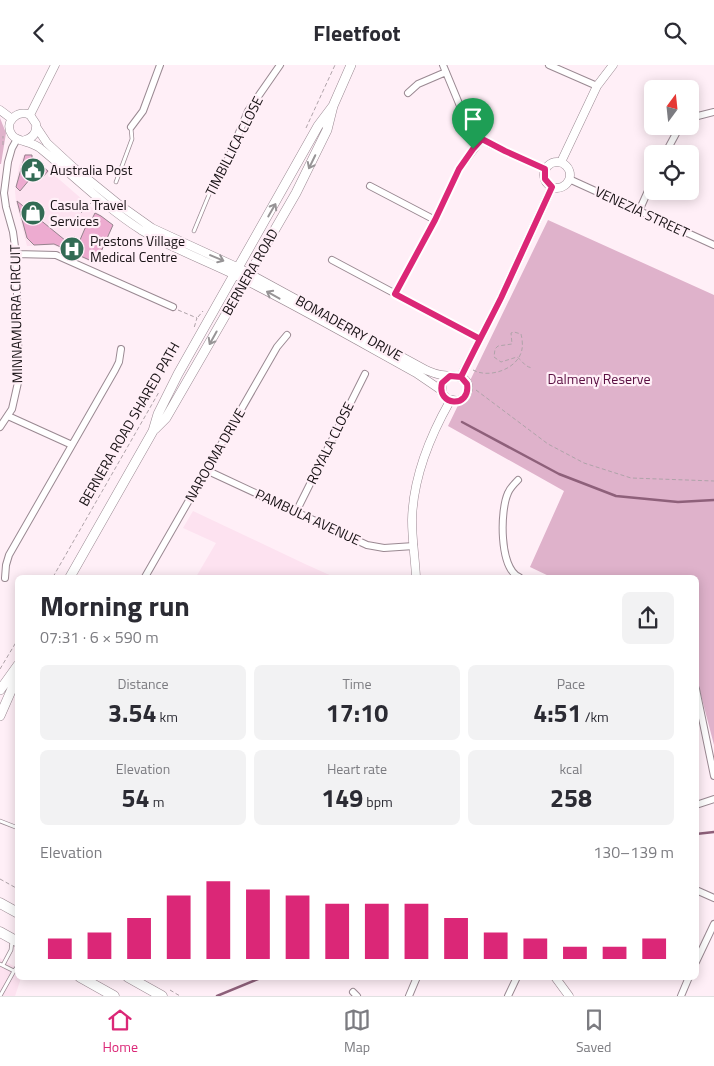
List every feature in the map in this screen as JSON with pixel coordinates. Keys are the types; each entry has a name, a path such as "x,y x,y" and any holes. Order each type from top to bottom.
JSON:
{"main road":[{"name":"BERNERA ROAD","path":"153,431 166,418 296,193 327,130 334,106 351,65"},
{"name":"BERNERA ROAD","path":"71,575 153,431 158,414 178,374 318,126 334,106"},
{"path":"0,690 15,669"},
{"path":"0,717 15,682"},
{"path":"0,903 15,911"},
{"path":"0,931 14,940"},
{"path":"85,980 114,996"},
{"path":"133,980 162,996"}],"street":[{"path":"30,115 55,65"},
{"path":"131,127 143,111 160,65"},
{"name":"TIMBILLICA CLOSE","path":"221,176 248,111 275,75 280,65"},
{"path":"443,65 471,128 482,139 545,169"},
{"path":"549,65 596,86"},
{"path":"561,162 596,86 612,65"},
{"path":"408,93 422,82 446,72"},
{"path":"0,110 12,119"},
{"path":"699,116 714,112"},
{"path":"237,271 180,250 140,229 105,203 42,149 35,144 14,137 9,129 12,119 19,113 30,115 47,143 121,206 162,234 237,271 248,277"},
{"path":"21,140 33,136 37,128"},
{"path":"395,294 435,220 459,169 482,139"},
{"name":"MINNAMURRA CIRCUIT","path":"0,427 14,403 19,379 16,254 13,232 4,199 4,187 12,148 21,140"},
{"path":"561,162 569,169 569,179 562,186 552,187 545,179 545,169 550,163 561,162"},
{"name":"VENEZIA STREET","path":"569,179 714,245"},
{"path":"370,186 435,220"},
{"path":"461,377 552,187"},
{"path":"639,211 644,200"},
{"path":"16,254 45,253 56,255 173,307"},
{"path":"332,260 480,339"},
{"name":"BOMADERRY DRIVE","path":"248,277 424,369 450,376"},
{"name":"BOMADERRY DRIVE","path":"248,277 416,373 441,391"},
{"name":"NAROOMA DRIVE","path":"146,575 277,347 287,335"},
{"path":"5,578 8,558 116,370 120,358 120,349"},
{"name":"ROYALA CLOSE","path":"296,512 364,374"},
{"path":"450,376 461,377 467,384 467,395 458,401 450,401 441,391 444,380 450,376"},
{"path":"416,575 413,511 418,475 428,442 450,401"},
{"path":"8,416 72,445"},
{"name":"PAMBULA AVENUE","path":"206,469 367,545 384,548 414,546"},
{"path":"516,575 512,573 507,562 503,527 506,497 518,480"},
{"path":"699,704 714,776"},
{"path":"699,804 714,799"},
{"path":"699,891 714,898"},
{"path":"699,956 714,924"},
{"path":"409,996 417,980"},
{"path":"508,996 516,980"},
{"path":"557,980 569,996"},
{"path":"681,996 688,980"}],"lane":[{"path":"116,182 132,139 131,127"},
{"name":"TIMBILLICA CLOSE","path":"194,231 213,185 221,176"},
{"path":"0,821 15,827"},
{"path":"0,996 14,971 1,965 11,950 14,940"}],"path":[{"path":"81,213 90,205"},
{"path":"173,307 197,318"},
{"name":"BERNERA ROAD SHARED PATH","path":"206,310 194,331 197,318 200,313 206,310"},
{"path":"466,365 476,372 502,372 518,358 523,348 521,334 514,331 510,337 512,344 498,346 495,349 494,355 501,362 512,357 518,358 525,365 532,368"},
{"name":"BERNERA ROAD SHARED PATH","path":"53,575 160,390"},
{"path":"475,390 487,397 492,404 548,444 584,463 631,478 714,481"},
{"path":"0,669 15,644"},
{"path":"0,879 15,887"}],"shaded area":[{"path":"24,154 30,154 113,226 95,264 53,245 27,246 15,191 19,166"},
{"path":"193,511 330,575 197,575 216,543 183,528"},
{"path":"0,958 15,967 15,980 20,980 15,996 0,996"}],"green space":[{"path":"0,118 6,133 1,164 0,164"},
{"name":"Dalmeny Reserve","path":"548,220 714,295 714,745 699,688 699,575 547,575 530,567 564,491 448,426"}],"building":[{"path":"25,155 32,155 32,158 48,171 42,178 35,173 20,191 16,187"},
{"path":"17,201 71,245 74,237 80,240 89,219 91,221 95,213 113,225 96,263 54,244 34,245 27,238"}],"waterway":[{"path":"462,422 559,474 616,496 678,502 714,500"},
{"path":"699,834 714,832"},
{"path":"217,996 256,980"}],"place":[{"name":"Australia Post","path":"33,170"},
{"name":"Casula Travel Services","path":"33,213"},
{"name":"Prestons Village Medical Centre","path":"72,249"}],"route":[{"path":"473,149 459,169 435,220 395,294 480,339 461,377 467,384 467,395 455,402 443,395 441,391 442,383 450,376 456,375 461,377 501,298 552,187 545,179 545,169 482,139 473,149"}]}
